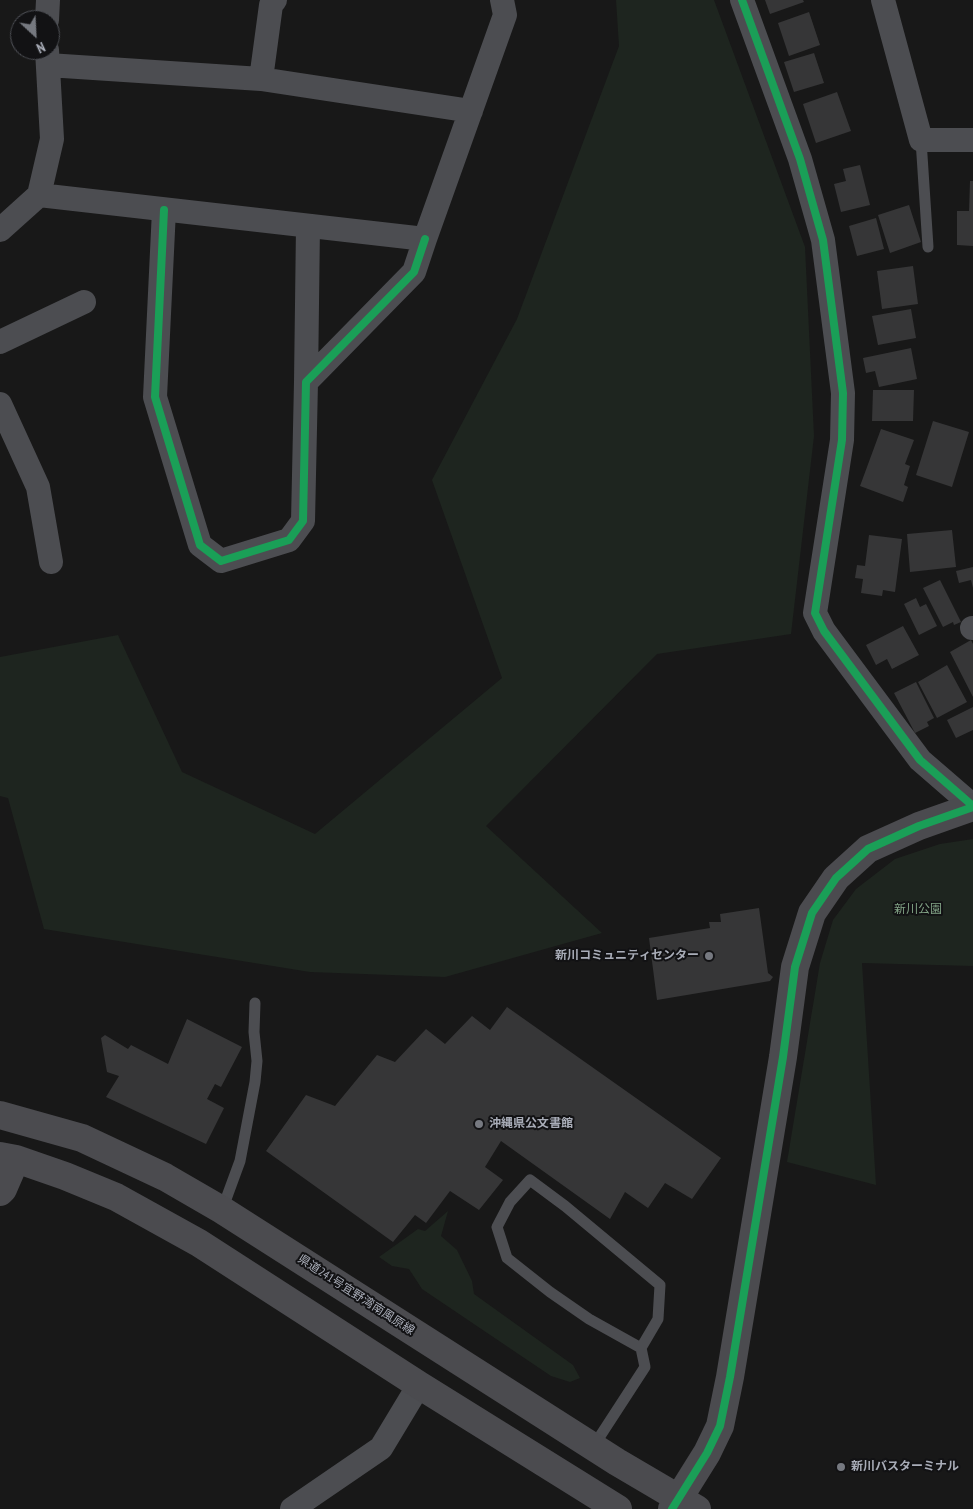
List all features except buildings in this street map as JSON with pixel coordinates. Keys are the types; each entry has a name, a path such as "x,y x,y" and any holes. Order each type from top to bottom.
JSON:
{"main road":[{"path":"682,1505 720,1426 730,1377 783,1056 795,967 812,913 836,878 868,849 918,826 973,807"},
{"name":"県道241号宜野湾南風原線","path":"0,1115 82,1138 165,1177 222,1210 682,1505"},
{"path":"0,1192 3,1189 8,1157 65,1176 116,1197 199,1243 419,1385 618,1509"}],"street":[{"path":"261,79 271,5 275,0"},
{"path":"306,382 414,272 506,14 502,0"},
{"path":"742,0 800,159 823,240 844,393 842,440 815,613 824,631 920,760 973,807"},
{"path":"883,0 921,140 973,140"},
{"path":"60,58 261,79 471,111"},
{"path":"0,230 39,195 52,139 47,60"},
{"path":"39,195 425,239"},
{"path":"164,210 155,397 200,544 221,561 289,540 303,521 308,226"},
{"path":"0,342 84,302"},
{"path":"0,404 38,487 52,562"},
{"path":"292,1509 381,1448 419,1385"}],"lane":[{"path":"921,140 928,247"},
{"path":"222,1210 240,1161 255,1082 257,1061 254,1003"},
{"path":"593,1447 645,1367 641,1348 658,1319 660,1285 565,1206 530,1180 510,1202 497,1227 507,1258 581,1314 641,1348"}],"green space":[{"path":"616,0 714,0 805,247 814,436 791,634 657,654 486,826 602,933 445,977 310,972 44,929 8,798 0,796 0,657 118,635 182,772 315,834 502,678 432,480 517,319 619,46"},
{"name":"新川公園","path":"973,839 973,966 862,963 876,1185 787,1162 820,963 833,920 856,889 895,859 940,844"},
{"path":"448,1211 441,1236 457,1250 472,1281 474,1294 573,1365 580,1378 570,1382 551,1376 422,1289 409,1269 392,1266 379,1257 418,1229 425,1231"}],"cycle path":[{"path":"742,0 800,159 823,240 843,393 842,440 815,613 824,631 920,760 973,806"},
{"path":"164,210 155,397 200,545 221,561 289,540 303,521 306,382 414,272 425,239"},
{"path":"672,1509 707,1453 720,1426 730,1377 783,1057 795,967 812,913 836,878 868,849 919,826 973,807"}],"place":[{"name":"新川コミュニティセンター","path":"709,956"},
{"name":"沖縄県公文書館","path":"479,1124"},
{"name":"新川バスターミナル","path":"841,1467"}]}
